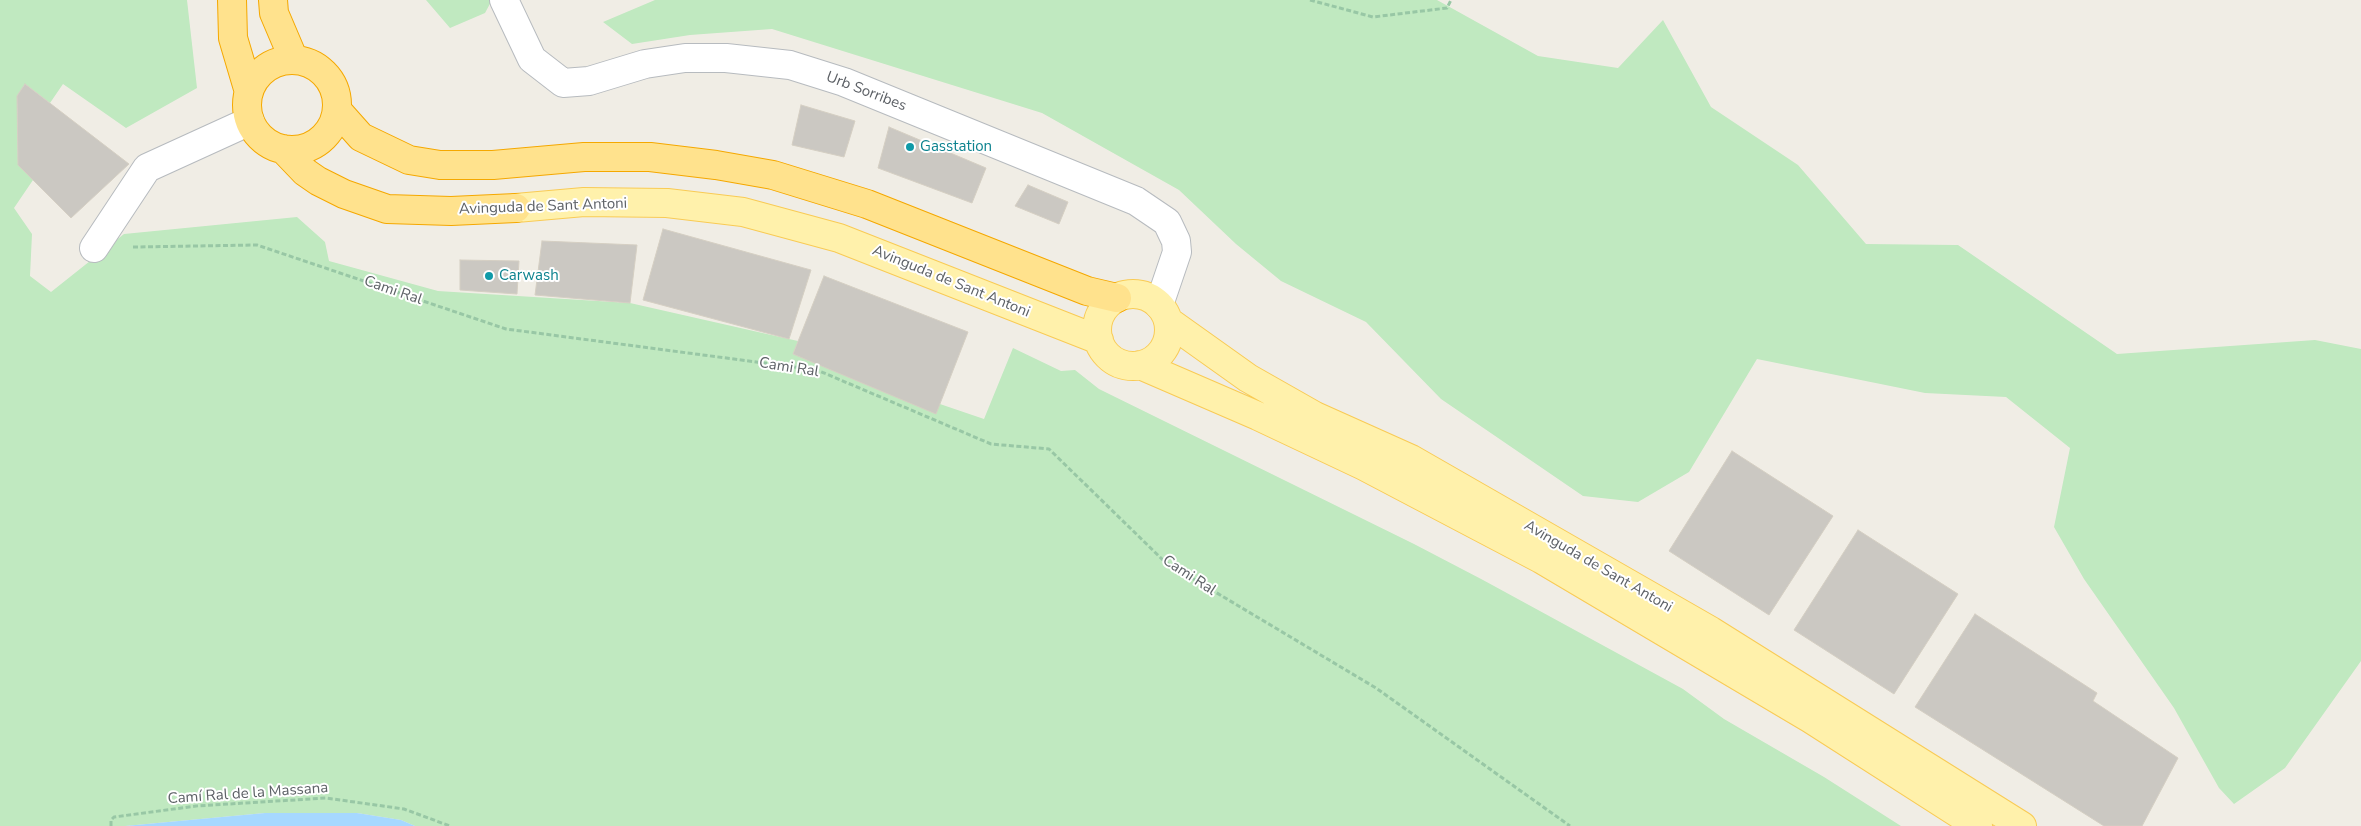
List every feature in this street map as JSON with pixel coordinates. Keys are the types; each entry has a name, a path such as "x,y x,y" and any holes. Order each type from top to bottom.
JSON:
{"highway":[{"path":"232,0 233,38 249,92"},
{"path":"273,0 274,13 294,60"},
{"path":"294,60 308,62 326,75 336,95 337,110 333,124 318,141 298,149 284,149 264,140 250,122 247,107 249,92 255,79 266,69 279,62 294,60"},
{"path":"337,110 361,137 409,160 440,165 493,165 584,157 650,157 716,165 773,175 867,204 1087,291 1117,298"},
{"name":"Avinguda de Sant Antoni","path":"284,149 304,172 318,181 344,194 387,209 441,211 516,208"}],"main road":[{"name":"Avinguda de Sant Antoni","path":"516,208 584,202 667,203 743,212 838,238 1099,340"},
{"path":"1134,294 1144,296 1163,313 1167,340 1163,348 1150,362 1140,365 1123,364 1108,356 1099,340 1097,328 1100,316 1107,305 1117,298 1134,294"},
{"name":"Avinguda de Sant Antoni","path":"1163,313 1248,378 1315,416 1411,459 1711,631 2022,826"},
{"name":"Avinguda de Sant Antoni","path":"1140,365 1258,416 1364,466 1541,559 1811,719 1978,826"}],"street":[{"name":"Urb Sorribes","path":"504,0 532,59 563,83 589,81 645,64 685,58 726,58 790,65 844,82 1136,201 1167,222 1176,241 1176,252 1163,313"},
{"path":"94,248 147,168 250,122"}],"path":[{"path":"1310,0 1373,17 1446,8 1451,0"},
{"name":"Cami Ral","path":"94,248 257,245 506,329 817,370 991,444 1049,449 1165,562 1376,688 1570,826"},
{"name":"Camí Ral de la Massana","path":"111,826 111,820 114,817 196,806 326,798 404,809 450,826"}],"green space":[{"path":"0,0 187,0 197,88 126,128 63,84 50,103 25,84 17,96 18,165 33,180 14,208 32,234 30,276 51,292 124,234 297,217 325,242 329,261 438,291 630,303 798,341 793,354 984,419 1013,348 1061,371 1075,370 1099,389 1414,544 1483,580 1683,689 1724,719 1824,777 1901,826 415,826 401,820 357,813 265,813 125,826 0,826"},
{"path":"426,0 492,0 485,13 450,28"},
{"path":"655,0 1437,0 1538,56 1618,68 1663,20 1711,107 1798,165 1866,244 1958,245 2117,354 2315,340 2361,349 2361,661 2285,768 2234,804 2219,788 2174,708 2084,579 2054,527 2070,448 2006,397 1925,393 1757,359 1689,472 1638,502 1583,496 1441,399 1366,322 1281,281 1236,244 1179,190 1042,113 772,29 690,35 632,44 603,22"}],"water":[{"path":"265,813 357,813 401,820 415,826 125,826"}],"building":[{"path":"25,84 129,164 71,218 18,165 17,96"},
{"path":"801,105 855,121 844,157 792,145"},
{"name":"Gasstation","path":"889,127 986,168 972,203 878,168"},
{"path":"1028,185 1068,202 1059,224 1015,206"},
{"path":"663,229 811,270 789,339 643,300"},
{"path":"542,241 637,245 630,303 535,295"},
{"name":"Carwash","path":"460,260 519,261 517,294 460,290"},
{"path":"824,276 968,332 936,414 793,354"},
{"path":"1732,451 1833,516 1769,615 1669,551"},
{"path":"1858,530 1958,594 1894,694 1794,630"},
{"path":"1975,614 2097,693 2093,701 2178,758 2142,826 2104,826 1915,707"}],"place":[{"name":"Gasstation","path":"910,147"},
{"name":"Carwash","path":"489,276"}]}
